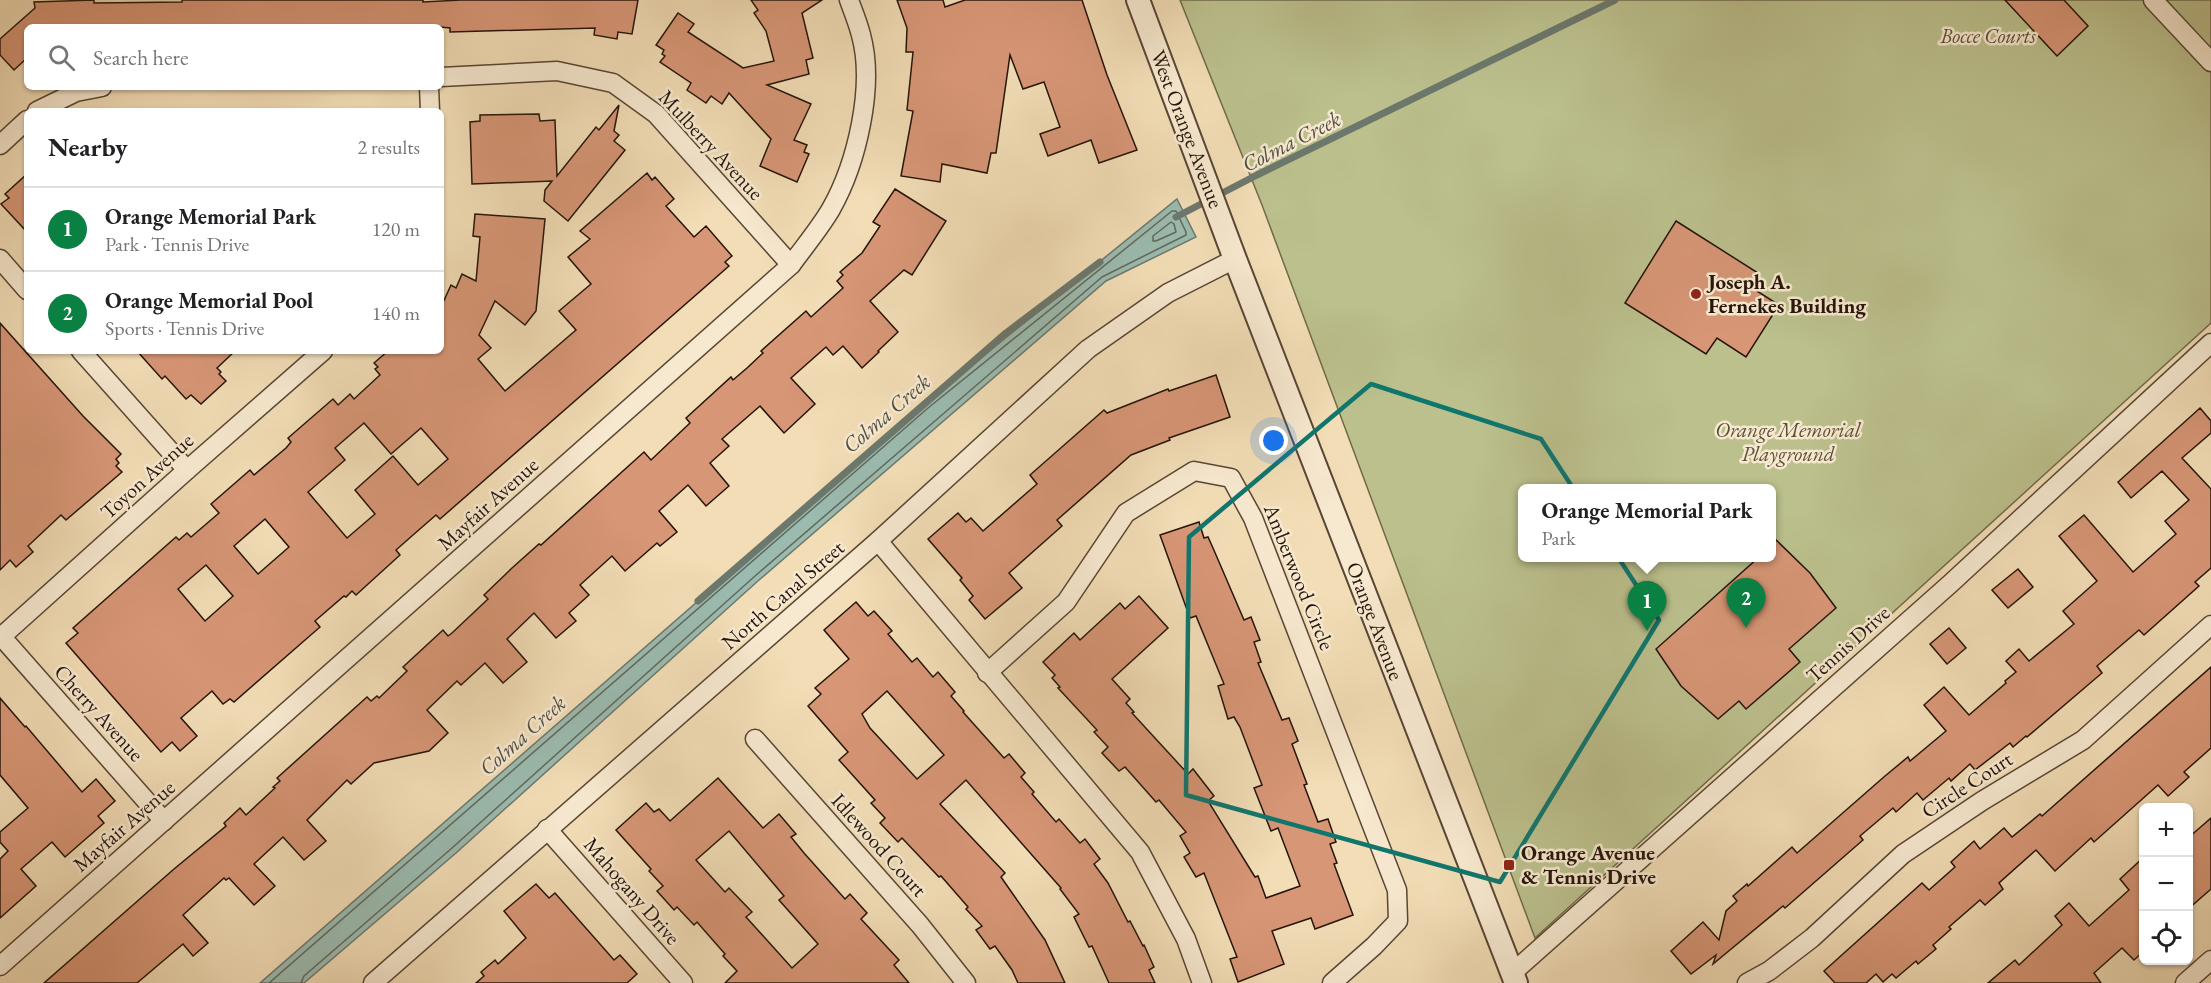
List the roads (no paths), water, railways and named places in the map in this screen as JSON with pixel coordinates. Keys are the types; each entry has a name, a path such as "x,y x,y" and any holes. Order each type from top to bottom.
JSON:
{"street":[{"name":"Mayfair Avenue","path":"0,966 791,265 831,209 851,164 862,118 866,77 862,36 849,0"},
{"name":"West Orange Avenue","path":"1138,0 1234,259"},
{"path":"2153,0 2211,62"},
{"name":"Mulberry Avenue","path":"444,76 557,71 612,84 656,114 791,265"},
{"path":"43,108 76,92 86,90"},
{"path":"429,90 430,108"},
{"path":"0,145 24,123"},
{"name":"North Canal Street","path":"373,983 878,541 1088,349 1168,293 1234,259"},
{"name":"Orange Avenue","path":"1234,259 1513,978"},
{"path":"0,260 24,287"},
{"name":"Tennis Drive","path":"1513,978 1950,584 2211,343"},
{"path":"84,354 187,470"},
{"name":"Toyon Avenue","path":"1,636 320,354"},
{"name":"Amberwood Circle","path":"987,673 1066,602 1126,513 1194,471 1231,478 1253,518 1397,890 1398,921 1332,983"},
{"path":"878,541 1140,852 1186,939 1202,983"},
{"name":"Circle Court","path":"1747,983 1769,970 1812,938 1903,854 1982,801 2083,740 2211,625"},
{"name":"Cherry Avenue","path":"1,636 164,821"},
{"name":"Idlewood Court","path":"755,739 920,926 966,983"},
{"name":"Mahogany Drive","path":"548,829 683,983"},
{"path":"2185,983 2211,960"}],"water":[{"path":"1177,199 1196,237 1106,281 759,580 456,853 304,983 260,983 924,404"}],"waterway":[{"name":"Colma Creek","path":"1176,217 1615,0"},
{"name":"Colma Creek","path":"698,601 1006,333 1100,262"}],"place":[{"name":"Joseph A. Fernekes Building","path":"1696,294"},
{"name":"Orange Memorial Pool","path":"1746,628"},
{"name":"Orange Memorial Park","path":"1647,631"},
{"name":"Orange Avenue & Tennis Drive","path":"1509,865"}],"park label":[{"name":"Bocce Courts","path":"1988,36"},
{"name":"Orange Memorial Playground","path":"1788,442"}]}
